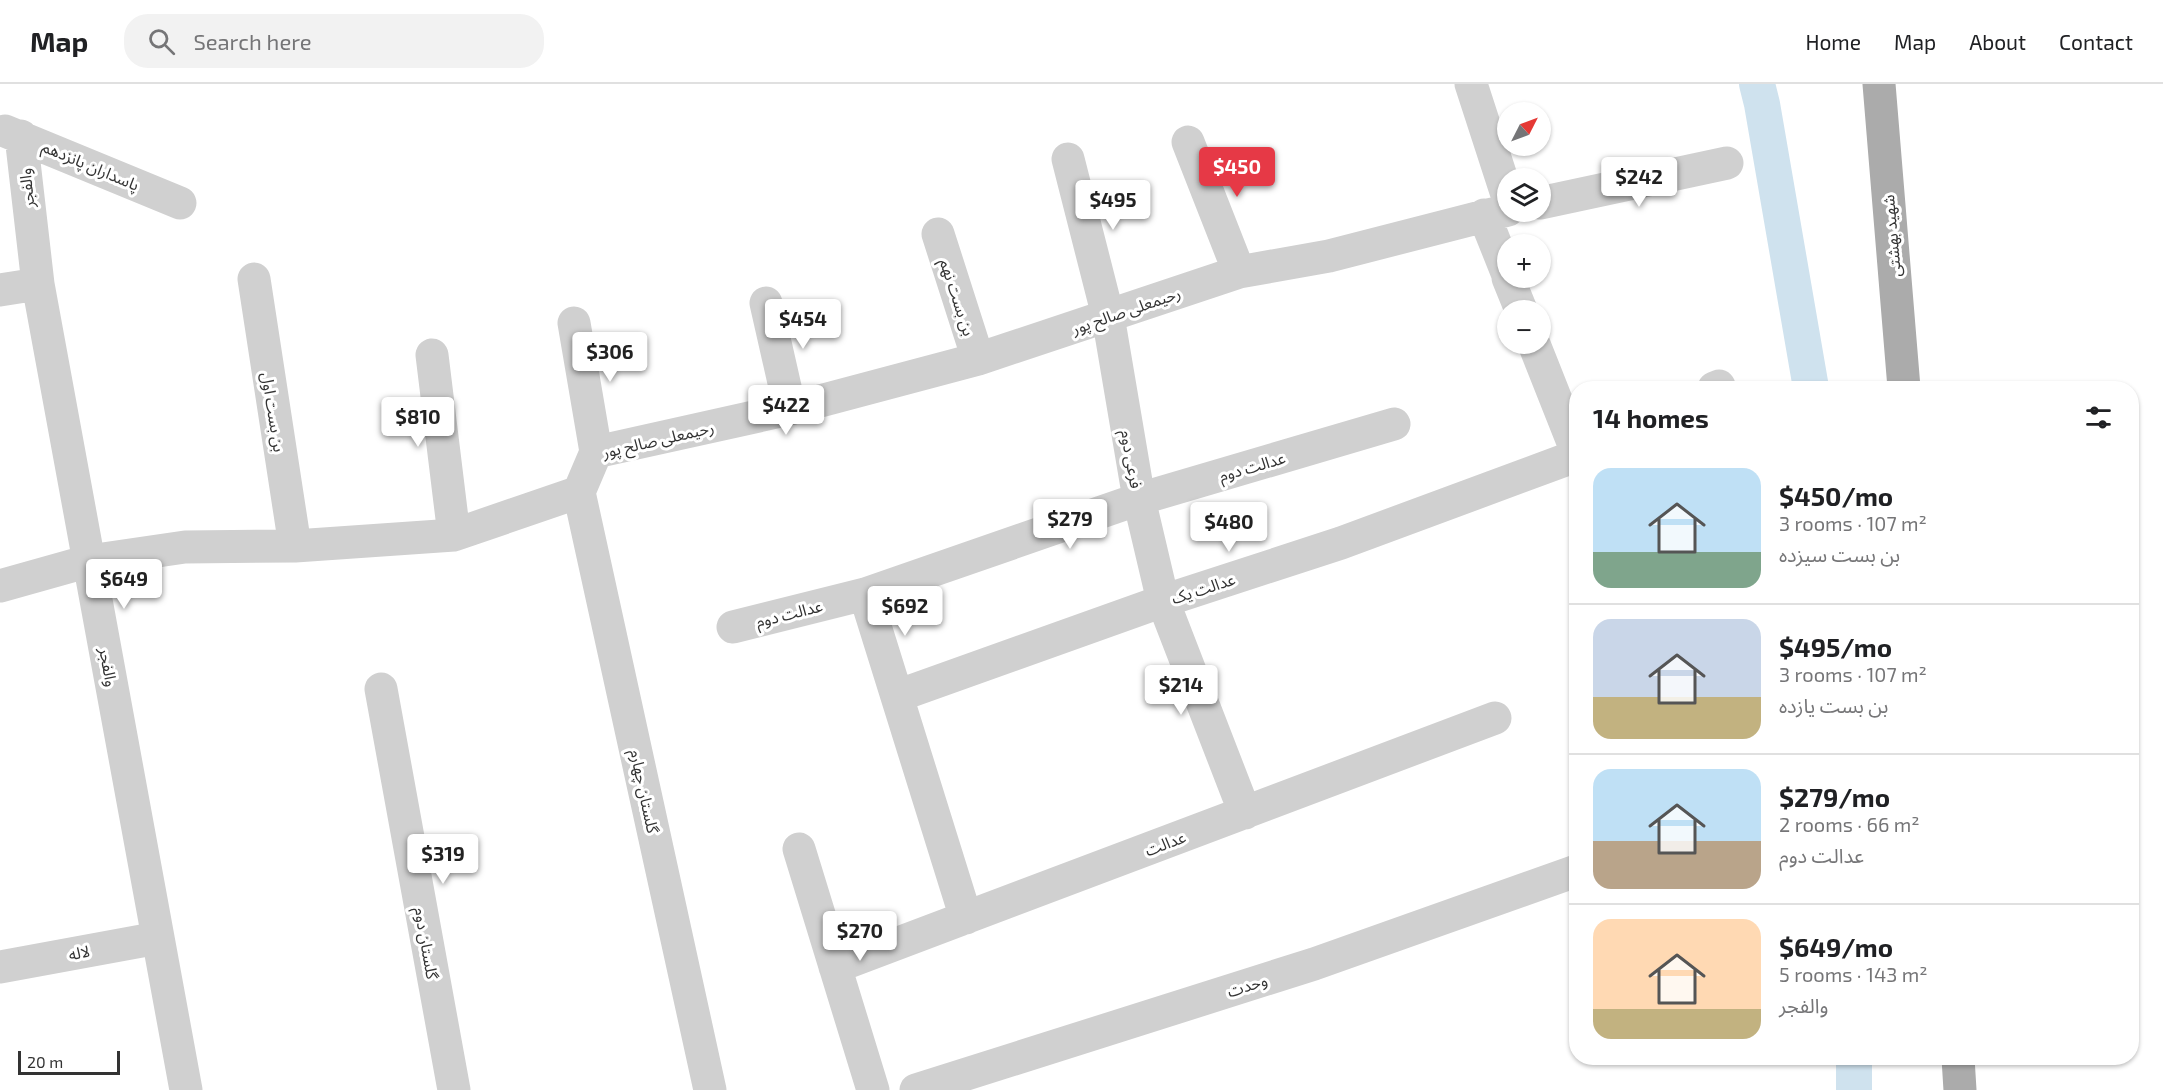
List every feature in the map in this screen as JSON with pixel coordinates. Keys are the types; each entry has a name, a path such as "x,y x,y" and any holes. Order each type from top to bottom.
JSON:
{"main road":[{"name":"شهید بهشتی","path":"1879,84 1903,381"},
{"path":"1958,1065 1960,1090"}],"street":[{"path":"1471,84 1497,195"},
{"name":"پاسداران پانزدهم","path":"10,133 180,202"},
{"name":"والفجر","path":"10,133 186,1090"},
{"path":"1188,142 1239,272"},
{"name":"فرعی دوم","path":"1068,159 1108,316 1139,499 1163,601 1245,813"},
{"path":"1551,201 1727,163"},
{"name":"رحیمعلی صالح پور","path":"579,492 596,452 790,409 978,359 1239,272 1329,256 1497,209"},
{"name":"بن بست نهم","path":"938,234 978,359"},
{"name":"بن بست اول","path":"254,279 295,546"},
{"path":"0,290 38,284"},
{"path":"766,303 790,409"},
{"path":"574,323 596,452"},
{"path":"1538,354 1569,432"},
{"path":"432,355 454,536"},
{"name":"عدالت دوم","path":"733,627 865,594 1139,499 1394,424"},
{"name":"عدالت یک","path":"897,696 1163,601 1341,543 1569,459"},
{"path":"0,586 88,561 185,547 295,546 454,536 579,492"},
{"name":"گلستان چهارم","path":"579,492 710,1090"},
{"path":"865,594 966,918"},
{"name":"گلستان دوم","path":"381,689 454,1090"},
{"name":"عدالت","path":"835,967 1495,718"},
{"path":"799,849 873,1090"},
{"name":"وحدت","path":"916,1090 1314,964 1569,873"},
{"name":"لاله","path":"0,967 158,938"}],"waterway":[{"path":"1757,84 1810,381"},
{"path":"1854,1065 1854,1090"}]}
